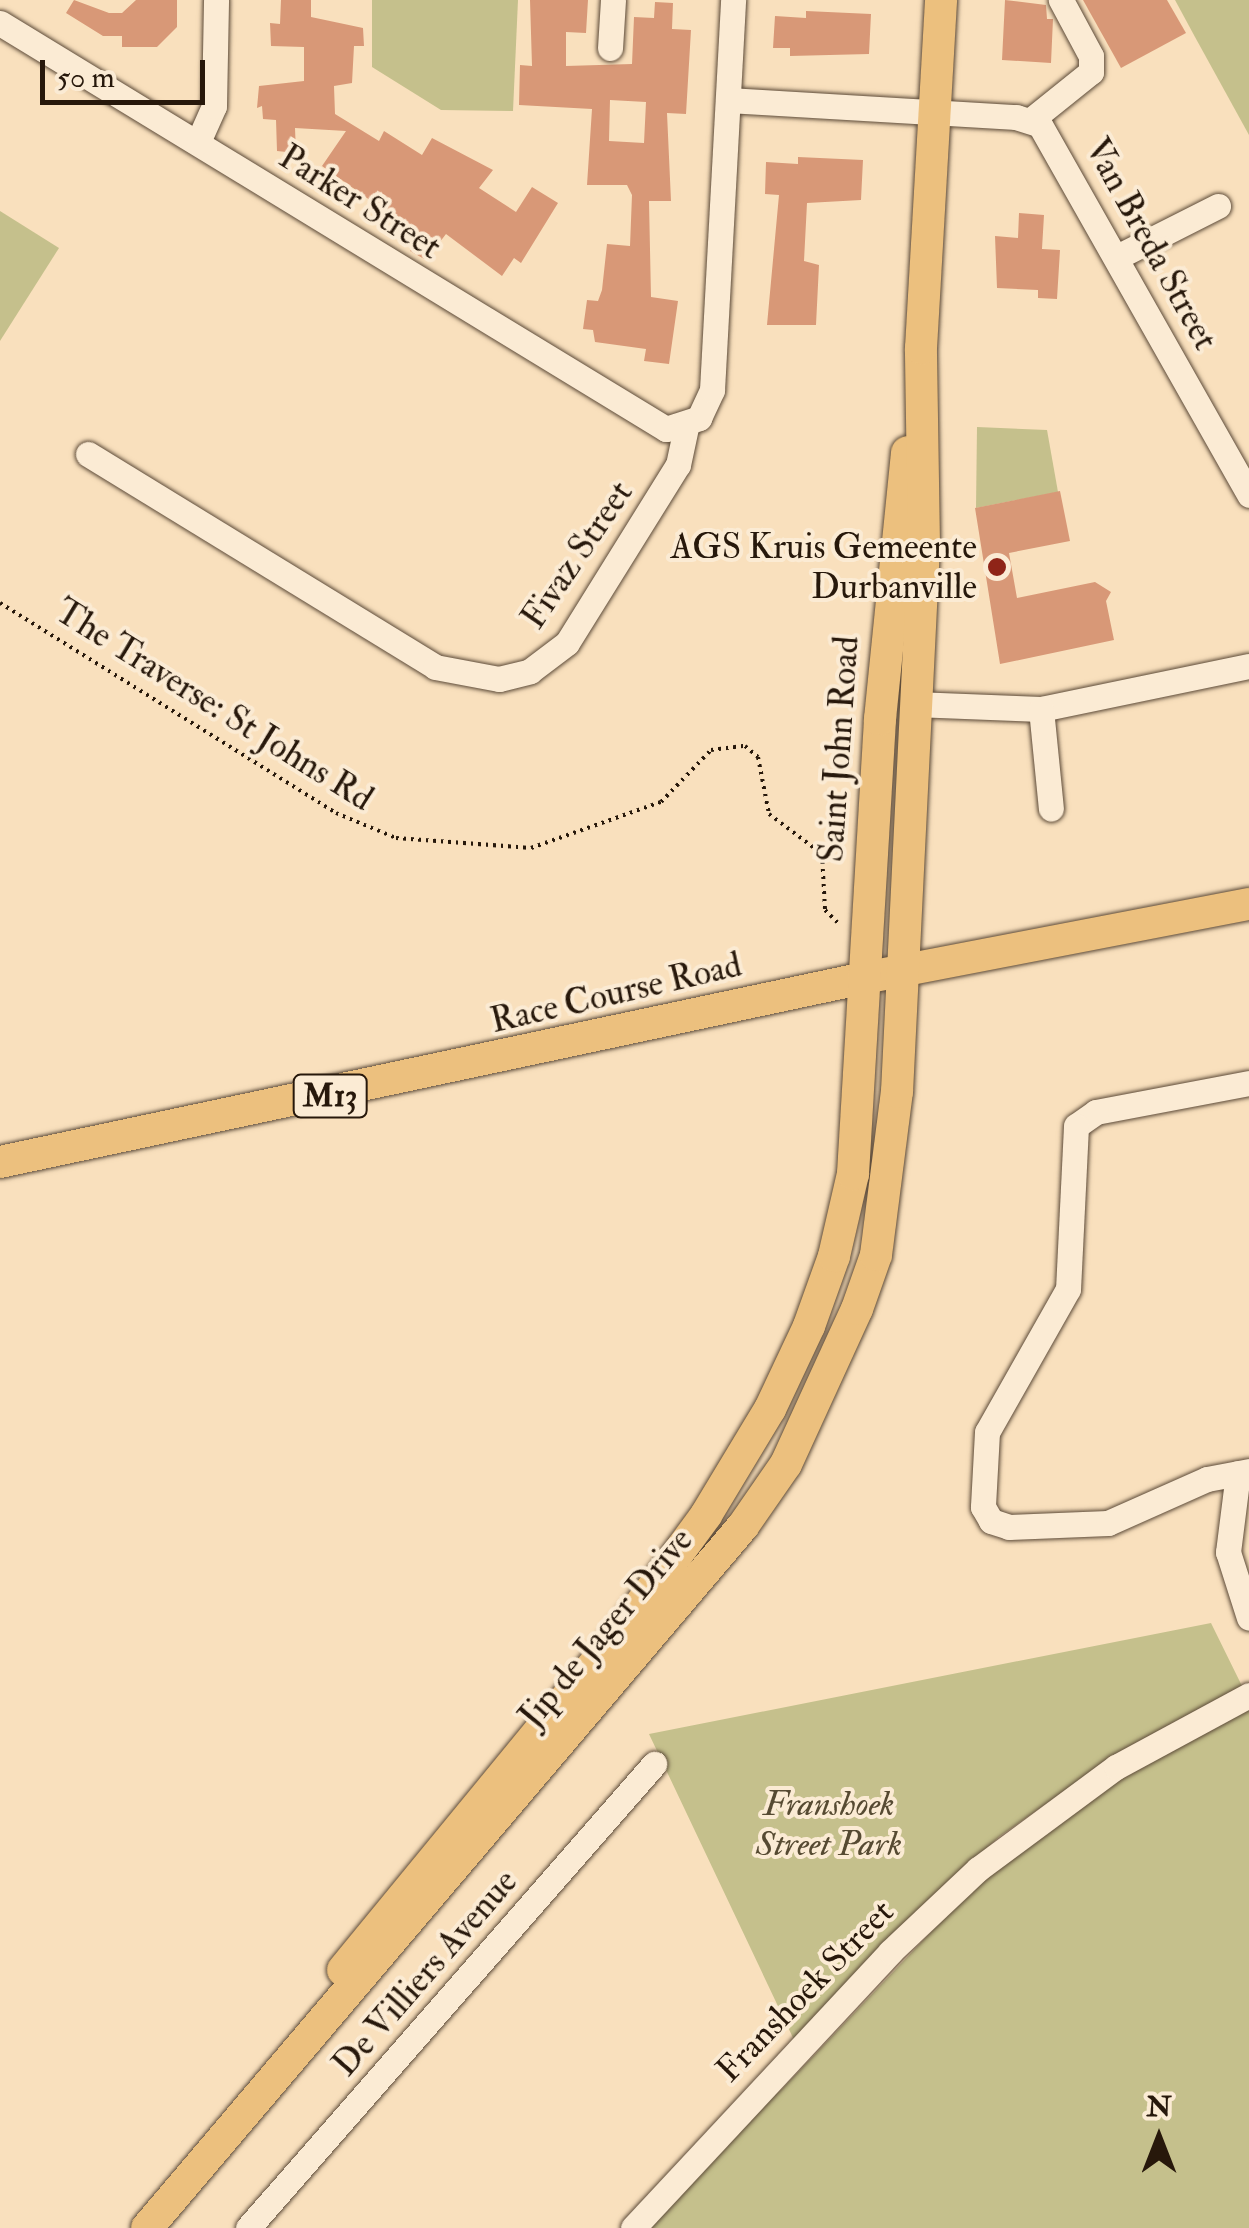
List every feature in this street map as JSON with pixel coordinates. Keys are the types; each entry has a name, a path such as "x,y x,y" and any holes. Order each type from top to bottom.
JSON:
{"main road":[{"name":"Saint John Road","path":"900,971 924,546 921,348 941,0"},
{"name":"Saint John Road","path":"864,978 897,526 921,348"},
{"name":"Race Course Road","path":"0,1162 864,978 1249,904"},
{"name":"Jip de Jager Drive","path":"147,2228 350,1996 743,1526 786,1464 840,1356 876,1255 897,1092 900,971"},
{"name":"Jip de Jager Drive","path":"132,2228 618,1635 738,1466 808,1326 834,1256 852,1174 864,978"}],"street":[{"path":"198,142 214,106 216,0"},
{"path":"610,48 613,0"},
{"name":"Fivaz Street","path":"88,454 435,667 466,678 499,679 543,664 566,643 678,466 686,426 704,412 712,390 733,0"},
{"path":"728,100 1030,120 1091,72 1091,56 1061,0"},
{"name":"Parker Street","path":"0,22 648,423 686,426"},
{"name":"Van Breda Street","path":"1030,120 1052,139 1249,494"},
{"path":"1119,256 1218,206"},
{"path":"914,704 1042,708 1249,666"},
{"path":"1042,708 1052,808"},
{"path":"1243,1472 1108,1523 1009,1526 991,1521 982,1507 987,1432 1068,1289 1076,1126 1096,1112 1249,1083"},
{"path":"1243,1472 1228,1552 1249,1618"},
{"name":"Franshoek Street","path":"632,2228 890,1952 978,1868 1116,1767 1249,1695"},
{"name":"De Villiers Avenue","path":"248,2228 654,1764"}],"path":[{"name":"The Traverse: St Johns Rd","path":"0,603 336,813 396,838 531,848 661,802 711,750 746,746 758,756 768,814 822,854 825,910 844,924"}],"green space":[{"path":"372,0 518,0 513,111 441,110 372,67"},
{"path":"1175,0 1249,0 1249,135 1195,37"},
{"path":"0,211 59,248 0,341"},
{"path":"977,427 1047,430 1058,492 976,508"},
{"name":"Franshoek Street Park","path":"1211,1623 1242,1686 1126,1748 1000,1836 893,1933 795,2042 649,1734"},
{"path":"1249,1709 1249,2228 648,2228 725,2138 782,2089 971,1890 1107,1787"}],"building":[{"path":"74,0 109,13 122,13 136,0 177,0 177,27 157,47 122,47 122,36 103,36 66,13"},
{"path":"281,0 311,0 311,17 363,28 364,46 354,46 352,83 334,86 335,114 379,141 384,131 422,155 432,138 493,170 479,188 516,212 532,187 558,203 521,263 514,258 502,276 446,234 426,260 410,251 419,235 322,166 346,131 295,128 296,153 277,151 276,120 263,119 262,106 257,108 259,86 304,81 304,47 271,46 270,23 280,24"},
{"path":"530,0 588,0 586,33 566,32 566,66 632,64 634,17 654,18 655,2 673,3 672,29 691,30 686,114 667,113 671,201 649,201 651,297 678,301 669,364 644,361 646,349 595,342 593,330 583,329 587,300 598,301 602,290 607,244 630,246 632,195 627,185 587,185 592,109 519,105 520,65 532,66","holes":["610,100 646,102 644,143 609,141"]},
{"path":"1005,0 1046,5 1047,19 1053,19 1051,63 1002,60"},
{"path":"1083,0 1167,0 1186,33 1121,68"},
{"path":"806,11 871,14 869,54 790,56 790,48 773,48 775,16 806,18"},
{"path":"798,157 863,160 861,200 807,203 804,261 819,265 816,325 767,325 779,195 765,194 766,162 798,164"},
{"path":"1019,213 1044,215 1042,249 1060,250 1057,299 1038,298 1038,290 997,288 995,236 1018,238"},
{"name":"AGS Kruis Gemeente Durbanville","path":"1060,491 1070,541 1009,553 1017,598 1095,582 1111,592 1106,601 1114,640 1000,664 975,508"}],"place":[{"name":"AGS Kruis Gemeente Durbanville","path":"997,567"}]}
